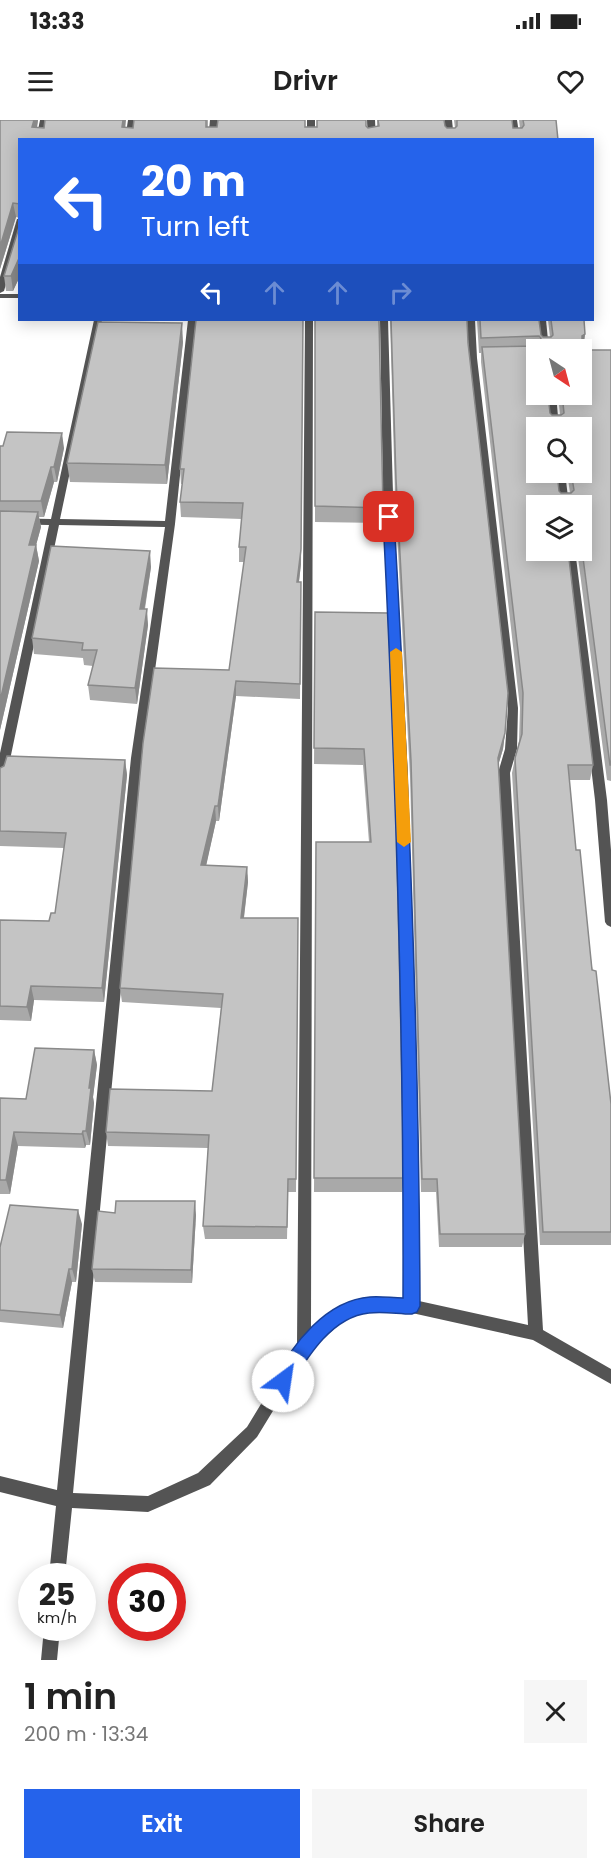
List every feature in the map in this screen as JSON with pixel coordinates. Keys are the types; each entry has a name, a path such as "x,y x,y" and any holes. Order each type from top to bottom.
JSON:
{"street":[{"path":"40,138 44,120"},
{"path":"129,138 132,120"},
{"path":"212,138 214,120"},
{"path":"310,138 311,120"},
{"path":"371,120 372,138"},
{"path":"448,120 450,138"},
{"path":"513,120 516,138"},
{"path":"0,291 18,228"},
{"path":"0,296 18,296"},
{"path":"0,779 53,522 98,321"},
{"path":"58,1563 137,758 170,524 192,321"},
{"path":"304,1347 309,321"},
{"path":"384,321 388,494 402,776 411,1134 412,1306"},
{"path":"471,321 478,358 513,708 510,749 504,773 536,1334"},
{"path":"542,321 544,339"},
{"path":"0,521 170,524"},
{"path":"572,561 606,801 611,922"},
{"path":"0,1484 64,1500 148,1504 204,1479 252,1432 304,1347 340,1314 368,1305 412,1306 536,1334 611,1377"},
{"path":"49,1660 51,1641"}],"building":[{"path":"0,120 34,120 32,127 44,128 45,120 123,120 122,127 133,128 134,120 206,120 206,127 217,127 218,120 305,120 305,127 317,127 317,120 366,120 368,128 379,126 378,120 444,120 447,128 455,128 457,120 512,120 513,128 522,128 523,120 556,120 558,138 18,138 18,204 13,203 0,247"},
{"path":"18,230 18,260 11,276 4,276"},
{"path":"196,321 303,321 301,549 297,582 301,582 300,684 236,681 218,806 215,806 201,865 247,867 241,918 298,918 296,1179 288,1179 287,1227 203,1226 209,1135 106,1132 110,1089 212,1091 223,994 120,988 143,743 154,668 229,670 246,547 239,547 243,503 180,502 184,469 180,469"},
{"path":"315,321 379,321 383,508 315,506"},
{"path":"391,321 467,321 508,693 505,733 498,758 525,1234 440,1234 437,1179 422,1179 411,761 396,479"},
{"path":"480,321 539,321 541,335 551,337 553,335 551,321 584,321 585,334 582,339 541,338 539,336 481,338"},
{"path":"98,322 182,323 165,465 67,463"},
{"path":"526,346 526,405 549,405 552,415 564,413 563,405 592,405 592,350 611,350 611,765 583,561 592,561 592,495 526,495 526,561 569,561 593,765 568,765 576,850 580,850 592,970 596,971 611,1104 611,1232 543,1232 515,758 522,734 523,693 482,347"},
{"path":"7,432 62,433 54,467 51,467 41,501 0,501 0,446 3,446"},
{"path":"0,511 38,512 29,545 36,545 0,701"},
{"path":"51,546 150,551 140,609 147,609 135,688 88,685 97,650 82,650 83,643 32,638"},
{"path":"315,612 388,613 395,760 404,1178 314,1178 316,842 371,842 364,749 314,748"},
{"path":"7,756 125,760 102,988 31,986 27,1007 0,1006 0,920 49,921 51,913 55,913 66,833 0,831 0,768 4,766"},
{"path":"35,1048 94,1050 86,1131 82,1134 14,1132 6,1180 0,1180 0,1098 26,1099"},
{"path":"116,1201 195,1201 191,1270 92,1269 98,1211 115,1213"},
{"path":"10,1205 78,1210 72,1269 69,1269 60,1315 0,1310 0,1247"}],"slow traffic":[{"path":"396,652 404,842"}],"route":[{"path":"283,1381 304,1347 340,1314 368,1305 412,1306 411,1134 402,776 389,517"}]}
